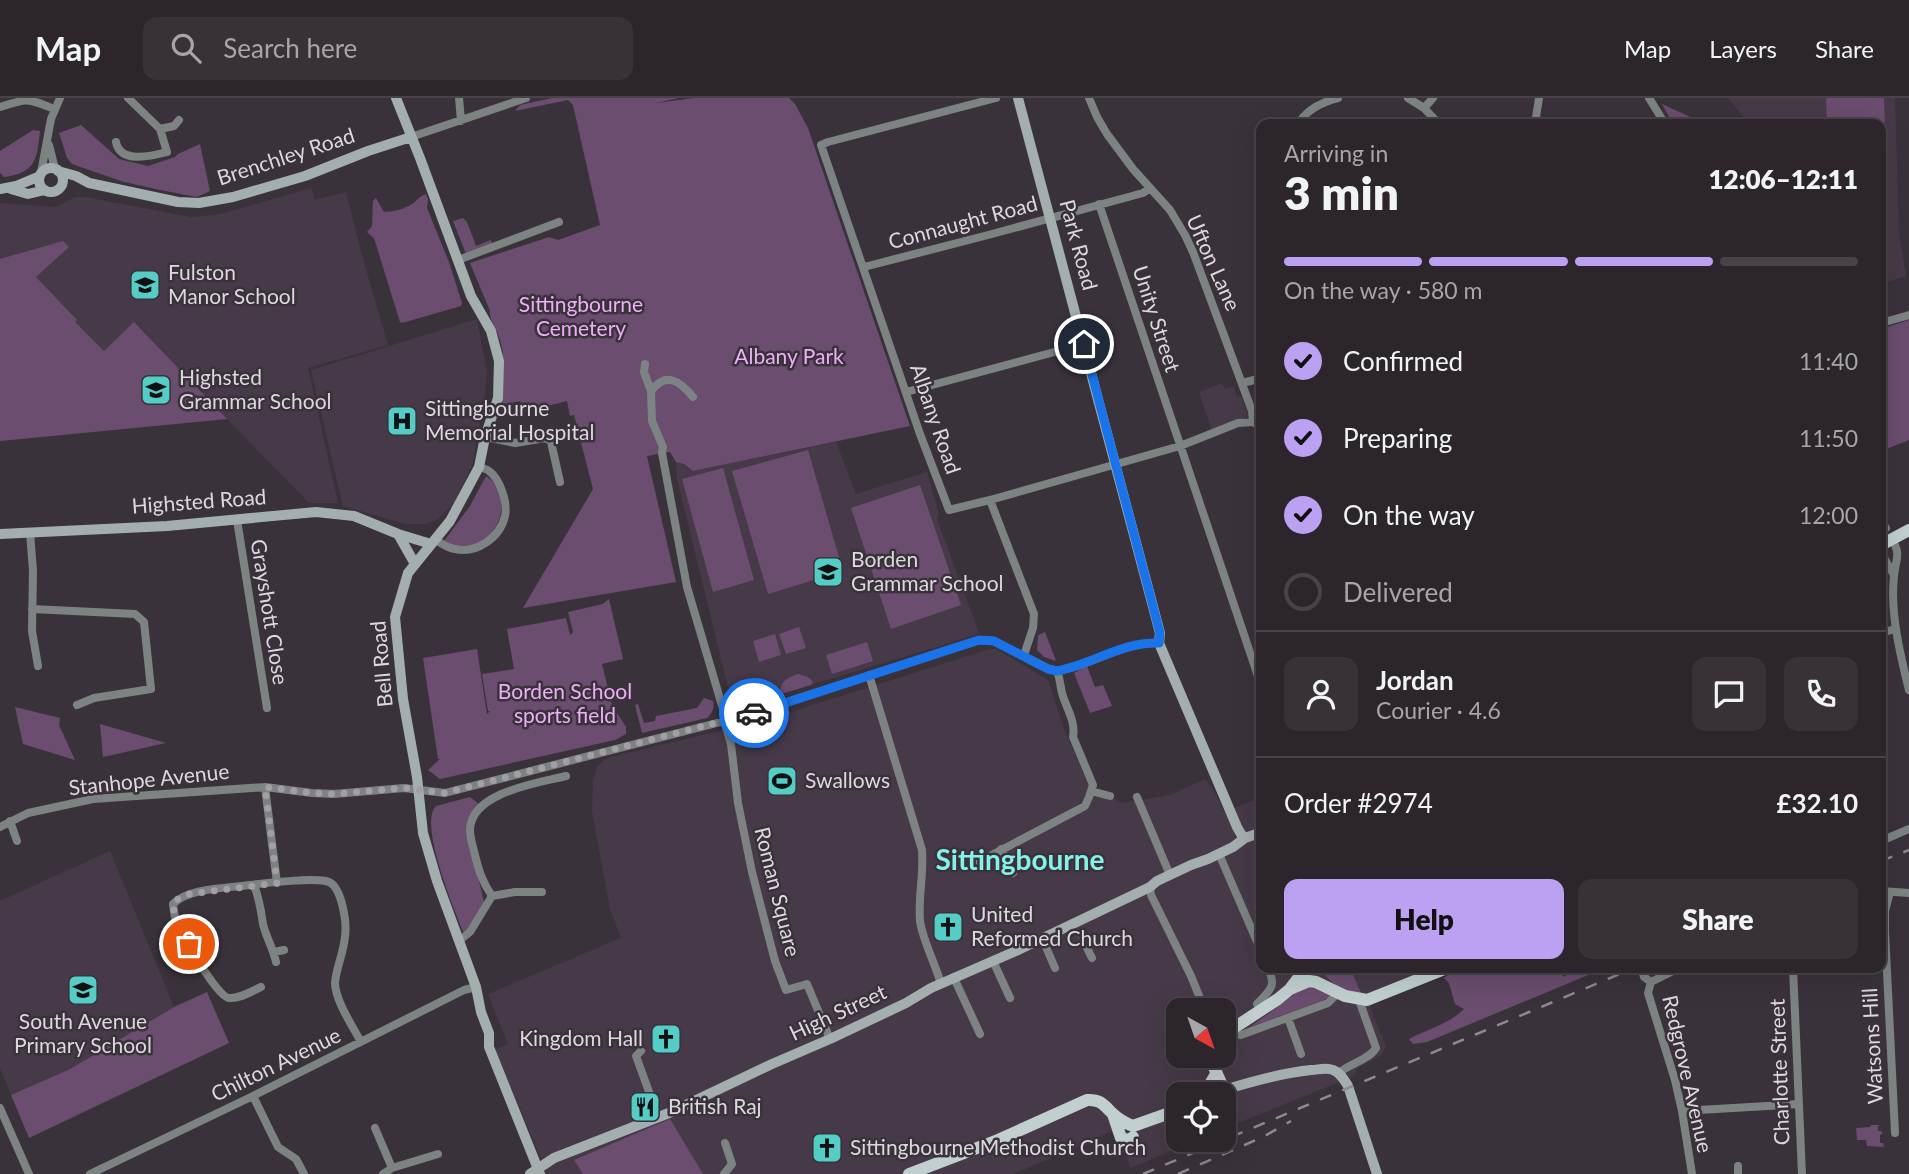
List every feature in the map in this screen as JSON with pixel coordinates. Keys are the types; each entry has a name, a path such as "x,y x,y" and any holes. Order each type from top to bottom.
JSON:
{"main road":[{"path":"1886,533 1909,530"},
{"path":"1236,1027 1290,989 1302,973"},
{"path":"1322,973 1333,989"},
{"path":"1290,989 1309,981 1359,1000 1367,1000 1434,973"},
{"path":"1214,1068 1218,1082"},
{"path":"1211,1082 1216,1074"},
{"path":"908,1174 998,1140 1087,1100 1101,1101 1131,1128 1166,1115"}],"street":[{"path":"0,107 33,98 54,109"},
{"path":"48,142 62,178 61,185 52,192 40,186 40,175 51,119 60,98"},
{"path":"116,142 117,148 123,154 141,158 167,152 160,129 128,98"},
{"name":"Bell Road","path":"396,98 471,296 491,331 499,361 498,398 485,437 479,467 450,521 405,579 395,618 403,699 423,833 437,881 476,987 481,1012 489,1032 489,1047 537,1172"},
{"path":"459,98 461,121"},
{"path":"411,137 526,98"},
{"name":"Albany Road","path":"990,500 948,510 821,145 996,98"},
{"name":"Park Road","path":"1018,98 1160,633 1159,643 1239,831 1245,838"},
{"name":"Ufton Lane","path":"1089,98 1107,134 1170,210 1194,252 1252,411 1253,422"},
{"path":"1302,119 1314,108 1338,98"},
{"path":"1408,98 1424,108 1434,119"},
{"path":"1424,108 1433,98"},
{"path":"1536,119 1539,98"},
{"path":"1649,98 1662,119"},
{"path":"160,129 174,126 179,120"},
{"name":"Brenchley Road","path":"57,170 89,183 199,204 305,176 411,137"},
{"path":"5,189 40,175 49,168 57,170"},
{"name":"Brenchley Road","path":"61,185 89,183"},
{"name":"Connaught Road","path":"864,267 992,234 1150,188"},
{"path":"5,189 28,194 45,190"},
{"name":"Unity Street","path":"1099,204 1256,670"},
{"path":"458,260 559,222"},
{"path":"1886,322 1909,315"},
{"path":"906,392 1084,344"},
{"name":"Roman Square","path":"645,364 644,372 651,391 652,421 663,447 687,587 723,709 752,872 775,961 786,990 807,984 830,1039"},
{"path":"651,391 657,383 666,379 677,382 693,397"},
{"path":"1241,383 1256,379"},
{"path":"1024,655 1033,628 1034,614 990,500 1180,446 1238,423 1256,424"},
{"path":"485,437 515,443 546,438 551,442 560,482"},
{"path":"433,542 465,550 489,541 498,530 505,516 504,498 493,475 479,467"},
{"name":"Highsted Road","path":"0,534 167,526 316,512 354,516 398,534 433,542"},
{"name":"Grayshott Close","path":"237,520 267,708"},
{"path":"30,532 33,571 32,631 38,666"},
{"path":"398,534 415,564"},
{"path":"1886,534 1897,551 1894,575 1895,629 1909,690"},
{"path":"1886,561 1894,575"},
{"path":"32,609 135,614 144,622 151,689 94,698 77,705"},
{"path":"1886,632 1895,629"},
{"name":"Stanhope Avenue","path":"0,827 28,813 93,799 265,787 334,794 404,788 445,793 780,705 979,640 994,641 1057,671"},
{"path":"975,864 1085,806 1093,785 1073,737 1075,729 1057,671 1135,646 1159,643"},
{"path":"869,675 922,850 922,931 942,984"},
{"path":"492,896 481,880 472,841 470,829 476,813 484,804 506,792 566,776"},
{"path":"265,787 277,883"},
{"path":"1091,791 1110,796"},
{"path":"1136,797 1170,875"},
{"path":"10,821 16,841"},
{"path":"1886,839 1909,829"},
{"name":"High Street","path":"537,1172 554,1158 830,1039 1041,939 1077,927 1157,881 1219,854 1256,834"},
{"path":"1001,849 1013,873"},
{"path":"1219,854 1256,939"},
{"path":"261,987 239,997 222,995 213,985 183,933 173,904 189,894 254,885 321,880 332,883 340,896 346,929 335,984 342,1006 360,1042"},
{"path":"254,885 262,908 263,925 276,962"},
{"path":"1150,887 1151,895 1200,998"},
{"name":"Watsons Hill","path":"1886,891 1909,893"},
{"path":"460,940 470,932 492,896 515,892 542,892"},
{"path":"1041,939 1055,968"},
{"path":"1084,942 1092,958"},
{"path":"274,952 285,950"},
{"name":"Watsons Hill","path":"1886,953 1895,1133"},
{"path":"993,961 1010,998"},
{"path":"1257,1004 1272,986 1274,981 1270,973"},
{"path":"1643,974 1651,982 1669,973"},
{"name":"Charlotte Street","path":"1793,973 1802,1174"},
{"path":"954,978 980,1034"},
{"name":"Redgrove Avenue","path":"1651,982 1648,993 1675,1080 1692,1174"},
{"name":"Chilton Avenue","path":"90,1174 464,990 476,987"},
{"path":"1241,1035 1332,1001 1333,989"},
{"path":"1339,1073 1373,1053 1376,1048 1359,1000"},
{"path":"1288,1018 1301,1054"},
{"path":"641,1051 636,1056 652,1100"},
{"path":"1236,1087 1271,1076 1297,1072 1328,1069 1339,1073 1348,1086 1377,1174"},
{"path":"253,1096 278,1147 296,1159 304,1174"},
{"path":"1682,1111 1799,1104"},
{"path":"0,1108 29,1174"},
{"path":"375,1128 393,1168"},
{"path":"724,1174 732,1164 725,1143"},
{"path":"383,1174 393,1168 438,1154"},
{"path":"1371,1174 1372,1160"},
{"path":"18,1174 24,1162"}],"shaded area":[{"path":"1728,98 1895,98 1899,233 1906,276 1886,282 1886,119 1745,119"},
{"path":"311,188 315,200 346,192 388,345 308,368 338,503 309,503 227,419 0,441 0,203 56,207 75,197 85,197 191,217 221,214"},
{"name":"Sittingbourne Memorial Hospital","path":"477,319 487,373 484,404 472,466 454,503 438,519 426,524 406,524 343,506 311,370"},
{"path":"1220,384 1225,389 1234,387 1249,416 1212,431 1199,392"},
{"name":"Borden Grammar School","path":"836,442 856,494 927,472 939,514 937,519 979,633 733,708 677,479 676,462 693,471"},
{"path":"996,649 1048,680 1064,729 1089,786 1122,803 1170,795 1205,779 1224,812 1256,799 1256,973 1439,973 1369,1004 1386,1047 1381,1055 1358,1068 1354,1076 1236,1124 1236,1082 1166,1082 1166,1152 1169,1152 1131,1168 1114,1130 1014,1174 540,1174 546,1170 495,1050 508,1044 488,994 621,938 610,909 592,811 593,780 597,767 604,760 765,720"},
{"name":"South Avenue Primary School","path":"110,851 174,1007 70,1069 11,1095 0,1068 0,901"}],"green space":[{"path":"552,98 679,98 656,103 694,98 789,98 808,128 910,426 693,471 676,462 670,452 647,456 676,582 523,608 593,489 574,415 570,416 567,401 524,412 520,401 505,404 494,400 503,369 502,346 470,263 549,237 558,240 600,225 573,105 568,100 515,111 520,105"},
{"path":"1826,98 1884,98 1885,119 1827,119"},
{"path":"1662,104 1695,119 1670,119"},
{"path":"81,125 119,159 148,166 175,157 200,144 210,191 197,197 160,190 124,182 72,164 67,158 59,133"},
{"path":"33,130 40,131 33,163 23,172 4,177 0,173 0,151"},
{"path":"426,194 427,208 462,303 461,306 402,323 374,238 367,232 372,226 373,201 376,198 384,212 387,212 406,207"},
{"path":"463,218 476,246 491,240 492,244 466,254 453,221"},
{"path":"63,241 69,247 36,277 77,320 75,322 104,351 134,322 227,419 0,441 0,259"},
{"path":"1909,320 1909,440 1886,449 1886,327"},
{"path":"808,450 843,571 768,594 732,471"},
{"path":"723,468 754,580 713,592 682,479"},
{"path":"486,476 493,482 501,498 500,516 492,533 482,542 465,547 444,541 470,506"},
{"path":"920,485 961,605 891,629 851,508"},
{"name":"Borden School sports field","path":"609,599 623,659 602,664 612,705 626,727 626,734 615,740 440,779 428,770 440,759 423,658 477,649 487,714 490,711 482,674 514,669 507,629 566,618 570,635 573,632 568,612 603,604"},
{"path":"799,627 806,648 786,654 779,634"},
{"path":"1045,632 1056,661 1044,657 1037,650 1038,635"},
{"path":"775,634 781,655 759,662 753,641"},
{"path":"867,642 873,661 832,674 826,655"},
{"path":"1087,666 1095,687 1103,685 1112,706 1090,713 1074,673"},
{"path":"798,674 810,679 813,682 811,685 781,694 780,690 785,681"},
{"path":"704,698 714,704 707,718 642,733 635,705 638,704 644,723 655,721 656,716 697,708"},
{"path":"15,707 60,718 59,725 75,760 23,744"},
{"path":"100,724 166,743 103,757"},
{"path":"470,797 479,804 471,817 475,863 484,902 483,909 464,934 440,868 432,830 432,816 436,806"},
{"path":"1324,973 1352,973 1362,995 1338,986"},
{"path":"1450,973 1561,973 1564,977 1571,973 1593,973 1427,1042 1413,1044 1409,1039 1445,1022 1464,1009 1455,1004 1449,983 1444,978"},
{"path":"1312,984 1331,994 1329,998 1250,1027 1298,989"},
{"path":"207,992 229,1043 29,1138 11,1095 70,1069 174,1007"},
{"path":"670,1119 703,1174 583,1174 574,1160"},
{"path":"1881,1125 1878,1126 1878,1131 1882,1131 1880,1143 1883,1143 1884,1147 1867,1146 1866,1140 1857,1140 1856,1128"}],"tunnel":[{"path":"1079,931 1084,942"},
{"path":"652,1100 657,1110"}],"railway":[{"path":"1886,859 1909,850"},
{"path":"1143,1174 1622,973"},
{"path":"1178,1174 1263,1137 1291,1121"}],"way so far":[{"path":"189,944 174,913 173,904 178,899 189,894 277,883 265,787 334,794 404,788 445,793 754,713"}],"place":[{"name":"Fulston Manor School","path":"145,285"},
{"name":"Highsted Grammar School","path":"156,390"},
{"name":"Sittingbourne Memorial Hospital","path":"402,421"},
{"name":"Borden Grammar School","path":"828,572"},
{"name":"Swallows","path":"782,781"},
{"name":"United Reformed Church","path":"948,927"},
{"name":"South Avenue Primary School","path":"83,990"},
{"name":"Kingdom Hall","path":"666,1039"},
{"name":"British Raj","path":"645,1107"},
{"name":"Sittingbourne Methodist Church","path":"827,1148"}],"district":[{"name":"Sittingbourne","path":"1020,860"}],"route":[{"path":"754,713 979,640 994,641 1057,671 1135,646 1159,643 1160,633 1084,344"}],"park label":[{"name":"Sittingbourne Cemetery","path":"581,317"},
{"name":"Albany Park","path":"789,357"}]}
